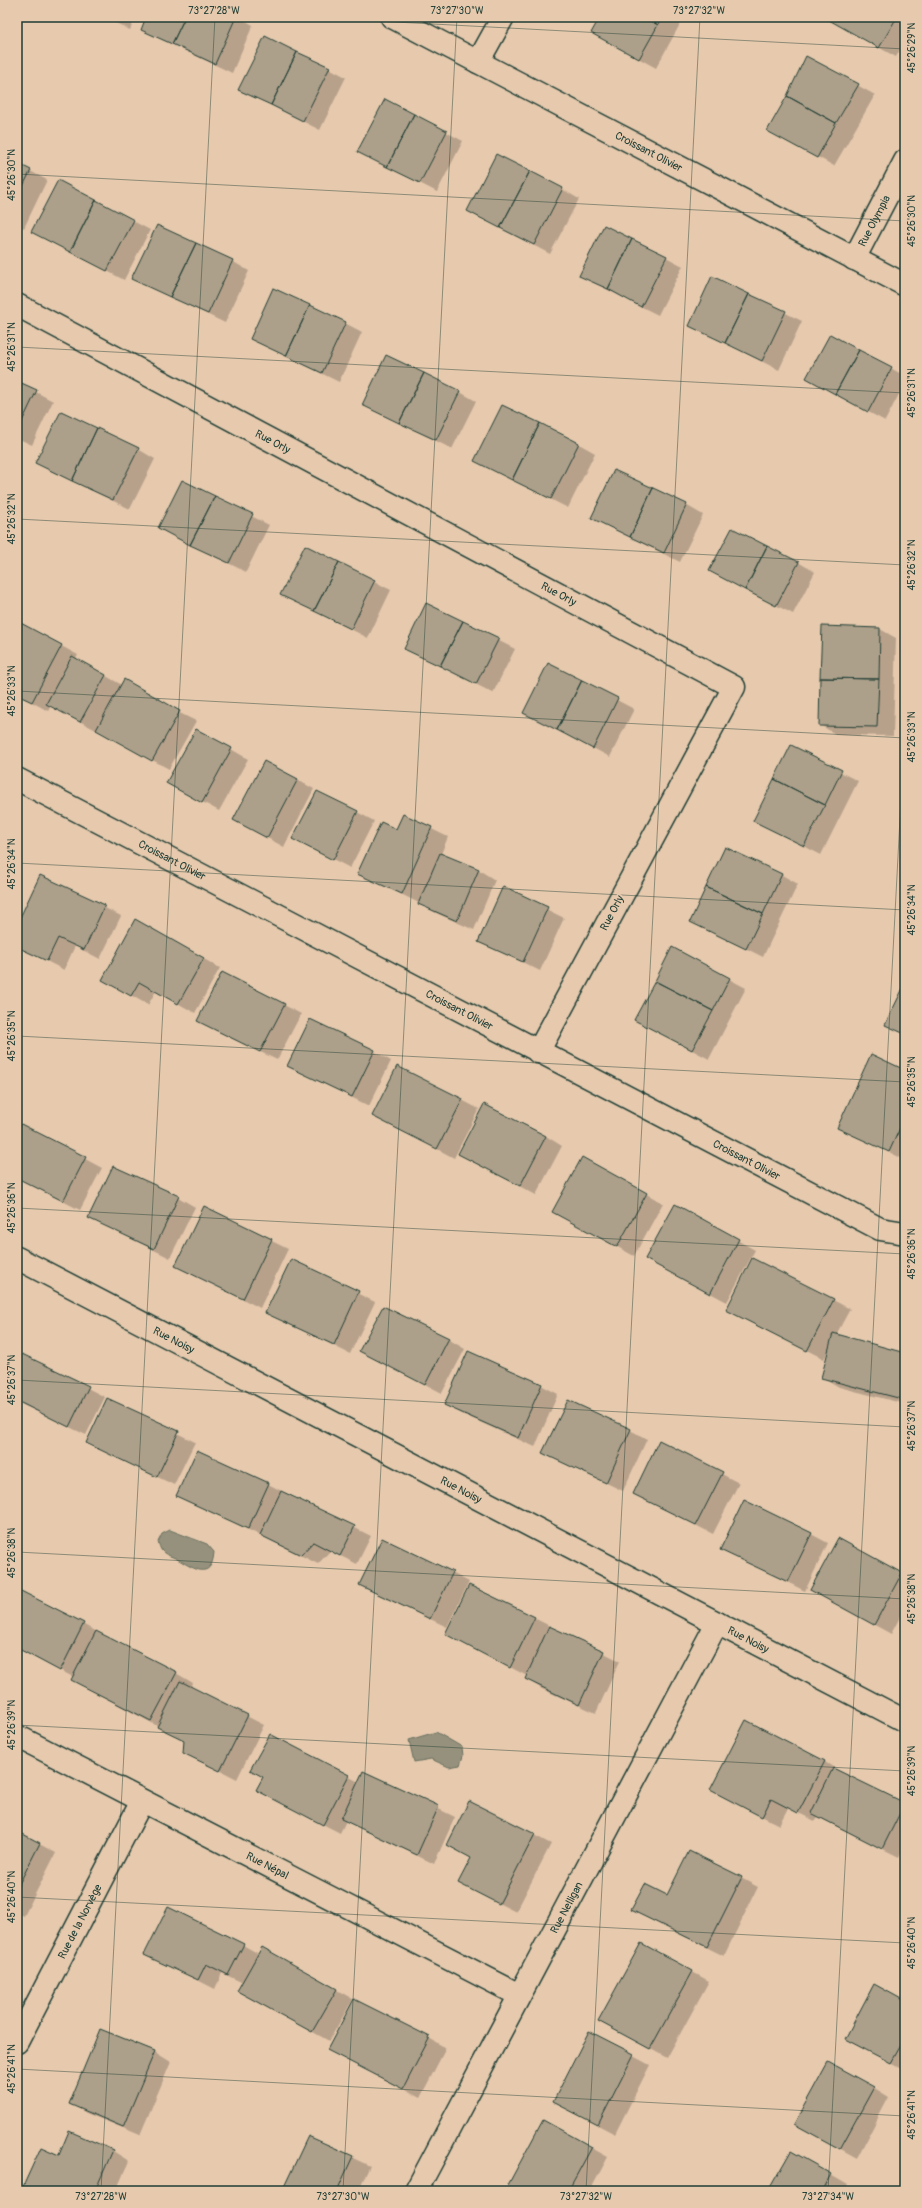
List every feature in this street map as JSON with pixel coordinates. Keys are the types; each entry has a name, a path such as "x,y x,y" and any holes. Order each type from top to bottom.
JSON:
{"street":[{"name":"Croissant Olivier","path":"392,17 905,285"},
{"path":"478,62 503,17"},
{"name":"Rue Olympia","path":"854,259 905,162"},
{"name":"Rue Orly","path":"17,305 734,686 538,1052"},
{"name":"Croissant Olivier","path":"17,779 880,1229 905,1234"},
{"name":"Rue Noisy","path":"17,1258 905,1721"},
{"name":"Rue Nelligan","path":"416,2191 717,1623"},
{"name":"Rue Népal","path":"17,1736 519,1995"},
{"name":"Rue de la Norvège","path":"17,2042 142,1801"}],"shaded area":[{"path":"170,1530 207,1544 214,1552 213,1561 210,1567 206,1570 196,1569 163,1552 158,1542 162,1534"},
{"path":"436,1732 462,1747 463,1756 460,1765 449,1767 431,1759 414,1762 409,1740"}],"building":[{"path":"105,17 115,17 113,21"},
{"path":"146,17 185,17 172,44 141,30"},
{"path":"185,17 236,17 215,64 172,44"},
{"path":"600,17 644,17 658,25 639,59 591,33"},
{"path":"644,17 662,17 658,25"},
{"path":"830,17 897,17 879,48 829,20"},
{"path":"265,36 297,52 271,105 238,90"},
{"path":"297,52 330,67 303,121 271,105"},
{"path":"806,56 859,84 836,123 787,96"},
{"path":"787,96 836,123 817,158 767,131"},
{"path":"385,99 414,114 387,167 357,152"},
{"path":"414,114 447,131 420,183 387,167"},
{"path":"496,154 530,171 500,228 467,211"},
{"path":"17,163 31,170 17,198"},
{"path":"530,171 563,188 534,245 500,228"},
{"path":"58,180 96,200 70,252 31,232"},
{"path":"96,200 134,220 107,271 70,252"},
{"path":"157,225 196,243 170,297 131,279"},
{"path":"604,225 632,239 608,289 579,276"},
{"path":"632,239 667,256 641,307 608,289"},
{"path":"196,243 233,260 208,314 170,297"},
{"path":"712,276 749,294 725,343 689,326"},
{"path":"273,288 310,305 286,356 250,339"},
{"path":"749,294 786,311 762,361 725,343"},
{"path":"310,305 346,322 322,373 286,356"},
{"path":"830,334 859,350 835,394 806,378"},
{"path":"859,350 892,367 868,412 835,394"},
{"path":"386,355 424,373 399,423 362,405"},
{"path":"424,373 460,391 436,440 399,423"},
{"path":"17,381 37,390 17,432"},
{"path":"502,405 540,423 512,480 474,461"},
{"path":"61,411 97,428 72,481 35,463"},
{"path":"540,423 579,443 551,499 512,480"},
{"path":"97,428 139,448 113,500 72,481"},
{"path":"614,470 653,488 630,537 591,518"},
{"path":"182,480 215,496 190,545 158,528"},
{"path":"653,488 687,504 664,553 630,537"},
{"path":"215,496 253,514 229,563 190,545"},
{"path":"732,528 767,546 745,590 709,571"},
{"path":"305,545 339,562 314,611 280,595"},
{"path":"767,546 799,562 776,606 745,590"},
{"path":"339,562 375,580 351,629 314,611"},
{"path":"426,603 463,621 440,666 404,649"},
{"path":"17,621 62,645 32,702 17,695"},
{"path":"463,621 499,638 476,684 440,666"},
{"path":"822,626 880,628 879,679 820,678"},
{"path":"72,656 106,675 80,722 46,704"},
{"path":"548,663 582,680 557,730 523,713"},
{"path":"820,678 879,679 877,727 819,726"},
{"path":"124,679 180,711 152,761 96,730"},
{"path":"582,680 618,698 593,749 557,730"},
{"path":"196,729 232,748 202,803 166,783"},
{"path":"791,745 842,770 825,805 774,779"},
{"path":"264,761 298,779 267,838 233,820"},
{"path":"774,779 825,805 804,846 753,821"},
{"path":"317,791 358,811 333,860 292,839"},
{"path":"403,814 432,827 402,894 357,874 381,822 396,829"},
{"path":"725,847 782,874 763,914 706,887"},
{"path":"440,853 479,869 457,921 418,904"},
{"path":"40,875 105,905 84,950 58,938 47,961 17,947 17,924"},
{"path":"503,886 548,907 523,962 478,942"},
{"path":"706,887 763,914 746,949 690,922"},
{"path":"135,919 204,958 178,1004 139,982 131,996 102,980"},
{"path":"672,947 730,978 713,1011 655,981"},
{"path":"222,972 285,1004 260,1052 197,1021"},
{"path":"655,981 713,1011 692,1050 634,1020"},
{"path":"905,984 905,1034 885,1025"},
{"path":"310,1019 375,1050 352,1097 287,1066"},
{"path":"871,1054 905,1070 905,1117 889,1152 837,1128"},
{"path":"397,1066 463,1099 437,1149 372,1116"},
{"path":"484,1104 546,1136 520,1186 458,1154"},
{"path":"21,1124 86,1157 63,1201 17,1178 17,1133"},
{"path":"582,1157 647,1193 617,1247 552,1212"},
{"path":"113,1166 179,1196 154,1249 88,1218"},
{"path":"675,1204 739,1239 710,1294 645,1259"},
{"path":"204,1206 272,1239 243,1299 175,1266"},
{"path":"752,1258 834,1299 807,1351 726,1310"},
{"path":"291,1259 359,1291 334,1345 265,1313"},
{"path":"383,1306 449,1338 425,1385 359,1351"},
{"path":"833,1333 905,1353 905,1387 902,1399 821,1378"},
{"path":"468,1351 542,1384 518,1438 444,1405"},
{"path":"22,1354 89,1386 69,1427 17,1401 17,1364"},
{"path":"107,1398 179,1431 157,1477 86,1443"},
{"path":"568,1400 631,1429 606,1483 542,1453"},
{"path":"659,1440 723,1472 696,1525 633,1494"},
{"path":"197,1450 269,1483 248,1529 176,1496"},
{"path":"281,1491 355,1526 340,1556 313,1542 301,1555 260,1535"},
{"path":"744,1500 812,1533 788,1582 720,1550"},
{"path":"382,1538 453,1572 430,1619 359,1585"},
{"path":"838,1538 902,1573 874,1625 810,1590"},
{"path":"469,1585 535,1617 510,1668 445,1634"},
{"path":"17,1589 84,1623 60,1671 17,1648"},
{"path":"549,1626 604,1651 579,1705 525,1679"},
{"path":"96,1631 177,1672 151,1721 71,1680"},
{"path":"180,1681 248,1715 220,1771 183,1753 184,1740 157,1727"},
{"path":"746,1720 825,1761 798,1813 771,1799 762,1817 710,1790"},
{"path":"270,1734 349,1775 323,1825 256,1790 263,1777 250,1770"},
{"path":"833,1768 905,1803 882,1849 811,1813"},
{"path":"363,1771 439,1806 417,1855 341,1819"},
{"path":"469,1801 535,1834 499,1904 458,1883 471,1858 447,1845"},
{"path":"17,1831 40,1843 17,1888"},
{"path":"689,1851 742,1877 707,1947 631,1910 645,1884 667,1895"},
{"path":"905,1888 905,1899 900,1897"},
{"path":"168,1907 244,1944 228,1975 206,1964 198,1980 144,1955"},
{"path":"641,1943 693,1971 650,2049 598,2021"},
{"path":"262,1947 337,1989 312,2032 237,1991"},
{"path":"874,1984 905,2001 905,2038 891,2063 845,2039"},
{"path":"354,1999 430,2037 403,2089 327,2050"},
{"path":"100,2029 155,2051 123,2127 69,2104"},
{"path":"589,2031 634,2054 598,2125 553,2102"},
{"path":"828,2062 874,2087 840,2149 794,2124"},
{"path":"543,2120 592,2147 568,2191 520,2191 508,2185"},
{"path":"69,2131 113,2150 95,2191 21,2191 41,2147 59,2155"},
{"path":"308,2136 353,2156 337,2191 282,2191"},
{"path":"791,2151 832,2174 823,2191 768,2191"}]}
